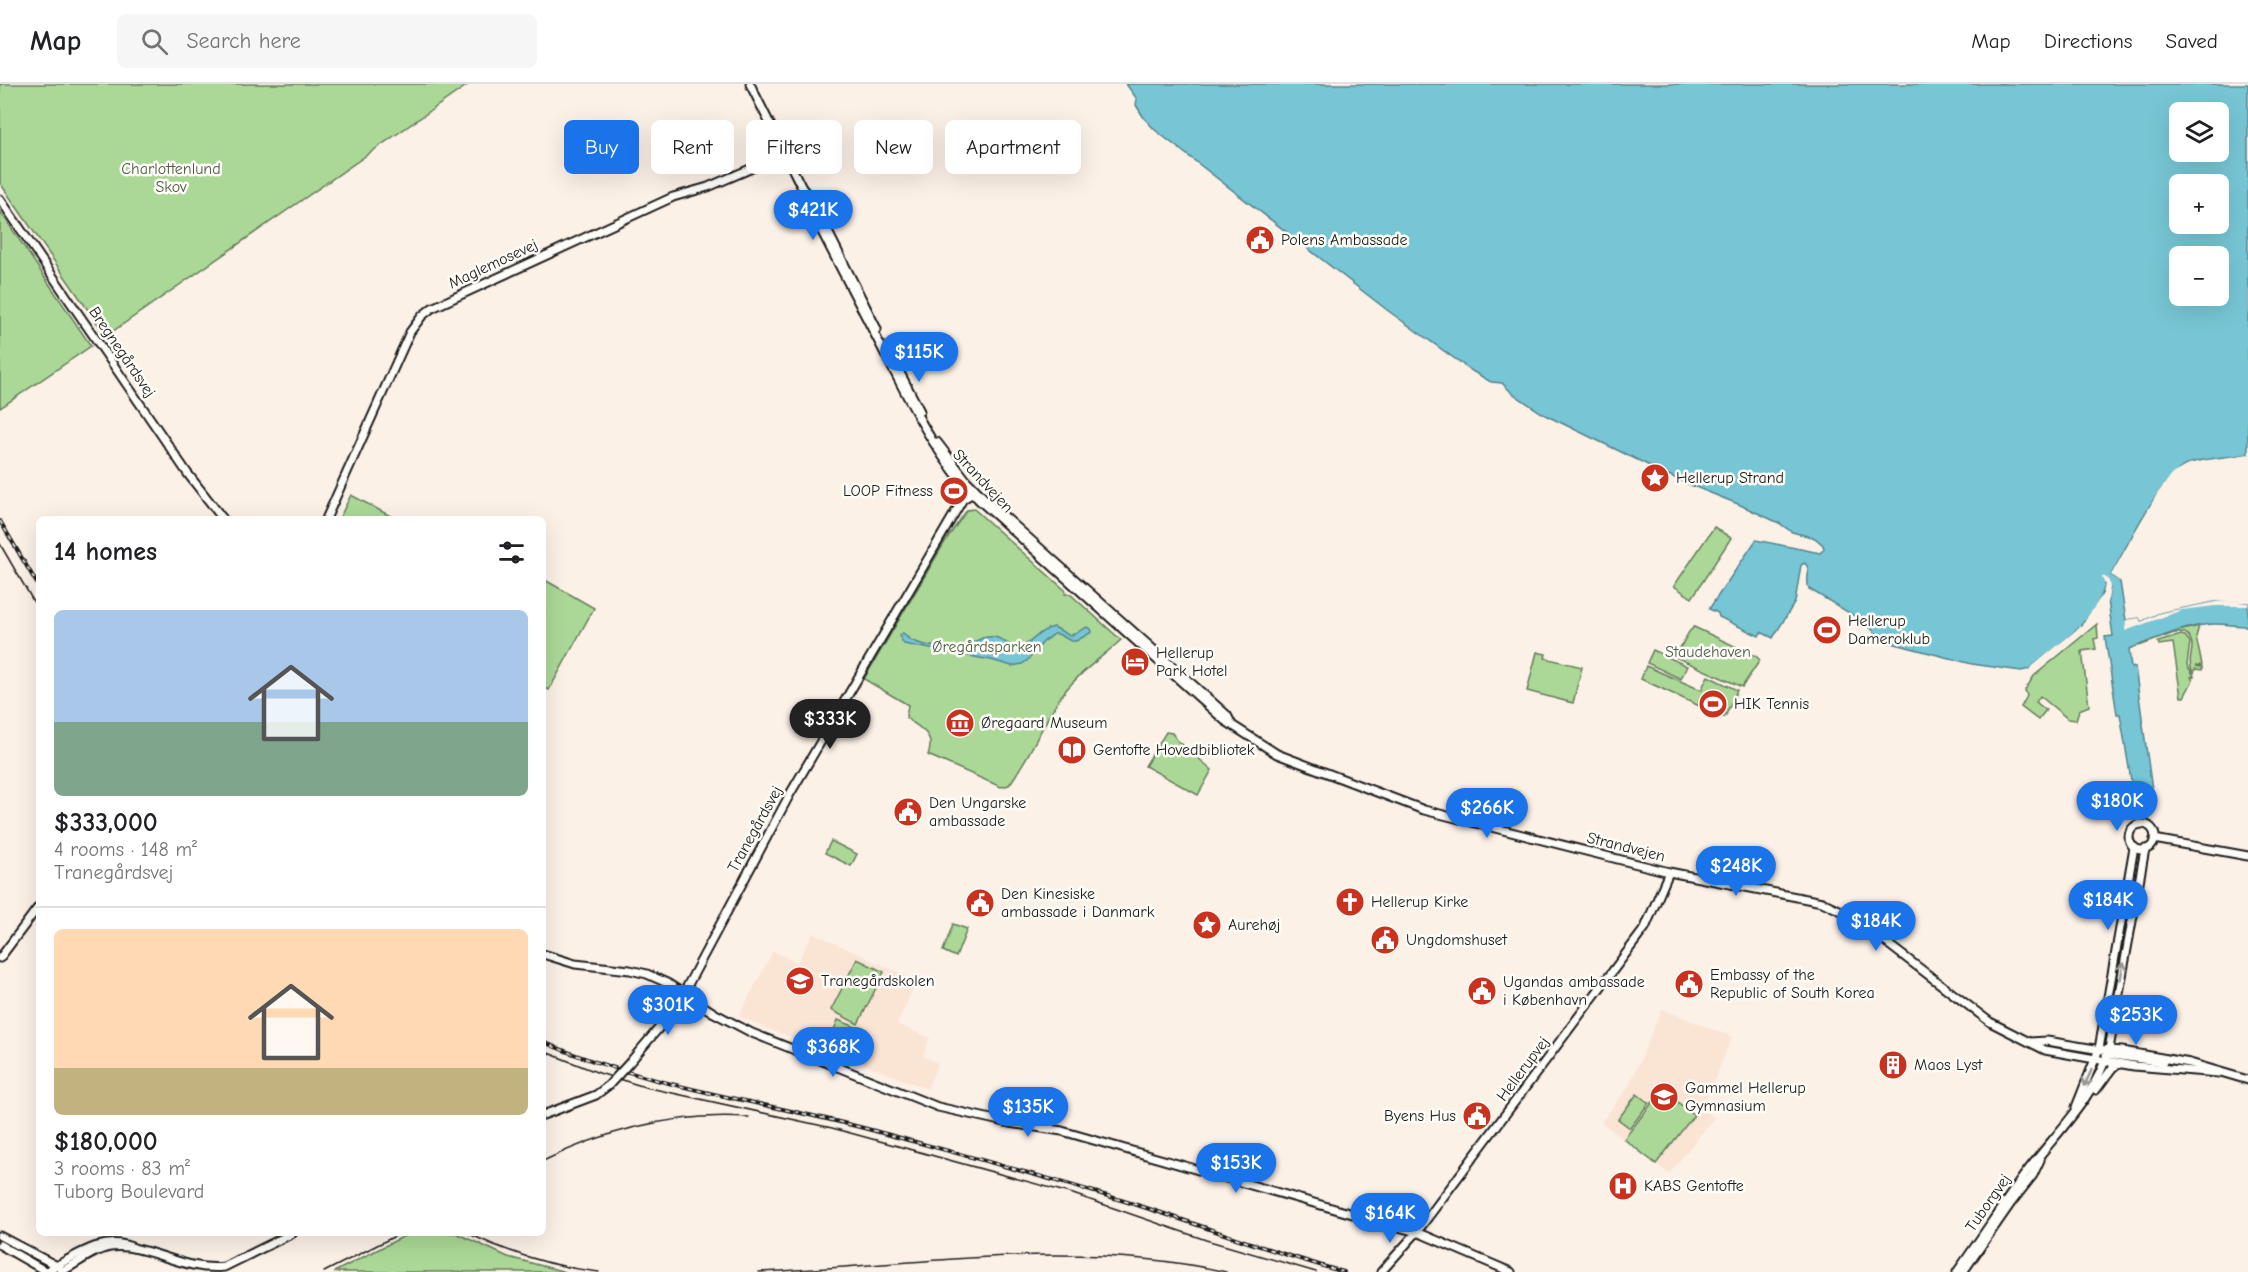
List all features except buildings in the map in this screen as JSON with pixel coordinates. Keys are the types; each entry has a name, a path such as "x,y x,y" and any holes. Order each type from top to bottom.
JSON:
{"street":[{"name":"Strandvejen","path":"750,84 768,120"},
{"name":"Maglemosevej","path":"327,516 410,332 422,315 432,308 669,199 708,187 746,171"},
{"name":"Strandvejen","path":"795,174 822,233 925,430 948,466 1224,720 1277,754 1436,813 1669,872 1833,905 1850,915 1990,1022 2045,1050 2096,1059"},
{"name":"Bregnegårdsvej","path":"0,199 188,474 221,516"},
{"name":"Tranegårdsvej","path":"546,1114 596,1095 609,1085 658,1029 683,994 790,794 963,499 974,492"},
{"path":"2139,824 2149,826 2154,832 2154,839 2151,846 2145,849 2134,847 2129,835 2132,828 2139,824"},
{"path":"2154,839 2248,856"},
{"name":"Tuborgvej","path":"2079,1106 2099,1049 2134,847"},
{"name":"Tuborgvej","path":"1957,1272 2027,1171 2096,1082 2107,1055 2145,849"},
{"name":"Hellerupvej","path":"1381,1272 1417,1232 1645,928 1669,872"},
{"path":"0,958 36,910"},
{"path":"546,955 575,964 640,972 667,983 752,1033 938,1107 959,1113 1062,1131 1417,1232 1511,1272"},
{"name":"Strandvejen","path":"2027,1042 2047,1041 2099,1049 2107,1055"},
{"path":"2096,1059 2100,1055 2107,1055 2190,1063 2248,1080"},
{"path":"2107,1055 2120,1064"},
{"path":"2079,1106 2092,1095 2113,1067 2120,1064 2218,1073"},
{"name":"Tuborgvej","path":"1963,1272 2033,1175 2044,1152"},
{"path":"0,1236 62,1270"},
{"path":"0,1245 46,1272 62,1270 108,1248 119,1247 198,1268 216,1269 287,1236"}],"shaded area":[{"path":"813,933 917,981 897,1024 930,1038 923,1056 938,1063 927,1089 810,1043 764,1028 739,1016 773,951 797,963"},
{"name":"Gammel Hellerup Gymnasium","path":"1662,1009 1732,1037 1703,1108 1714,1118 1669,1174 1601,1122 1629,1086"}],"green space":[{"name":"Charlottenlund Skov","path":"0,84 469,84 106,336 0,183"},
{"path":"0,211 91,346 0,408"},
{"path":"351,495 390,516 340,516"},
{"name":"Øregårdsparken","path":"974,509 1066,591 1065,594 1070,594 1121,640 1064,692 1016,775 1009,785 1001,787 928,755 929,737 906,718 908,705 864,679 946,540 967,510"},
{"path":"1714,527 1731,538 1692,598 1674,586"},
{"path":"546,581 594,608 549,690 546,688"},
{"path":"2097,624 2098,638 2094,639 2096,649 2082,651 2089,706 2079,710 2076,720 2068,719 2040,696 2036,702 2046,710 2038,720 2021,707 2027,696 2025,690 2034,676"},
{"path":"2199,626 2196,637 2202,665 2196,666 2202,667 2202,670 2195,669 2194,673 2190,663 2192,642 2185,633 2174,633 2139,646 2170,633"},
{"name":"Staudehaven","path":"1694,627 1760,660 1742,687 1675,657"},
{"path":"2181,635 2190,642 2187,665 2194,676 2191,677 2193,680 2184,697 2181,697 2173,643 2159,645 2158,642"},
{"path":"1653,650 1687,666 1681,679 1647,663"},
{"path":"1537,652 1546,654 1545,658 1582,667 1573,703 1527,691"},
{"name":"HIK Tennis","path":"1646,666 1701,690 1708,676 1737,690 1723,717 1641,679"},
{"path":"1166,732 1172,733 1212,770 1198,795 1145,766"},
{"path":"831,841 857,854 851,866 825,853"},
{"path":"953,924 967,929 956,957 943,951"},
{"path":"857,959 884,972 858,1024 831,1010"},
{"path":"838,1020 861,1029 856,1044 832,1035"},
{"path":"1662,1090 1694,1115 1656,1164 1624,1139"},
{"path":"1637,1094 1649,1103 1630,1128 1618,1119"},
{"path":"404,1236 462,1236 508,1257 566,1272 334,1272"}],"water":[{"path":"1126,84 2248,84 2248,454 2194,462 2177,472 2155,498 2111,575 2120,582 2126,620 2139,618 2141,622 2160,613 2215,602 2248,603 2248,626 2215,624 2194,627 2129,649 2131,668 2135,667 2152,790 2132,786 2120,714 2117,714 2105,637 2113,636 2108,600 2110,588 2105,584 2101,597 2085,621 2029,669 2021,671 1972,664 1884,641 1863,621 1809,589 1808,569 1805,563 1801,565 1795,602 1773,638 1761,632 1759,636 1719,617 1718,613 1709,609 1756,540 1820,553 1824,549 1823,545 1815,538 1792,532 1779,523 1683,482 1545,415 1512,393 1502,383 1491,382 1472,371 1387,310 1155,130 1136,105 1137,99"},
{"path":"1054,627 1070,636 1087,627 1092,632 1076,641 1054,634 1044,641 1028,660 1012,666 904,644 899,636 903,633 910,640 919,643 945,647 964,646 982,638 994,637 1019,647 1027,644 1043,631"}],"pier":[{"path":"2248,454 2248,457 2190,466 2175,477 2160,496 2120,565 2115,575 2121,578 2119,581 2111,575 2157,494 2172,474 2189,464"},
{"path":"2104,576 2109,581 2108,600 2105,600 2105,596 2082,629 2032,671 2029,669 2081,626 2103,594 2105,584 2102,578"},
{"path":"2228,601 2248,603 2248,606 2215,606 2182,610 2125,631 2126,620 2139,618 2141,622 2160,613"}],"tram line":[{"path":"0,544 36,606"},
{"path":"546,1052 599,1073 645,1087 832,1128 1073,1194 1206,1240 1316,1272"},
{"path":"546,1160 592,1140 643,1125 695,1117 749,1117"},
{"path":"324,1272 395,1236"},
{"path":"474,1236 532,1258 565,1267 599,1272"},
{"path":"759,1272 1052,1255 1110,1256 1168,1262 1226,1272"}],"railway":[{"path":"0,521 36,582"},
{"path":"546,1043 625,1071 833,1120 1072,1185 1344,1272"}],"place":[{"name":"Polens Ambassade","path":"1260,240"},
{"name":"Hellerup Strand","path":"1655,478"},
{"name":"LOOP Fitness","path":"954,491"},
{"name":"Hellerup Dameroklub","path":"1827,630"},
{"name":"Hellerup Park Hotel","path":"1135,662"},
{"name":"HIK Tennis","path":"1713,704"},
{"name":"Øregaard Museum","path":"960,723"},
{"name":"Gentofte Hovedbibliotek","path":"1072,750"},
{"name":"Den Ungarske ambassade","path":"908,812"},
{"name":"Hellerup Kirke","path":"1350,902"},
{"name":"Den Kinesiske ambassade i Danmark","path":"980,903"},
{"name":"Aurehøj","path":"1207,925"},
{"name":"Ungdomshuset","path":"1385,940"},
{"name":"Tranegårdskolen","path":"800,981"},
{"name":"Embassy of the Republic of South Korea","path":"1689,984"},
{"name":"Ugandas ambassade i København","path":"1482,991"},
{"name":"Maos Lyst","path":"1893,1065"},
{"name":"Gammel Hellerup Gymnasium","path":"1664,1097"},
{"name":"Byens Hus","path":"1477,1116"},
{"name":"KABS Gentofte","path":"1623,1186"}]}
